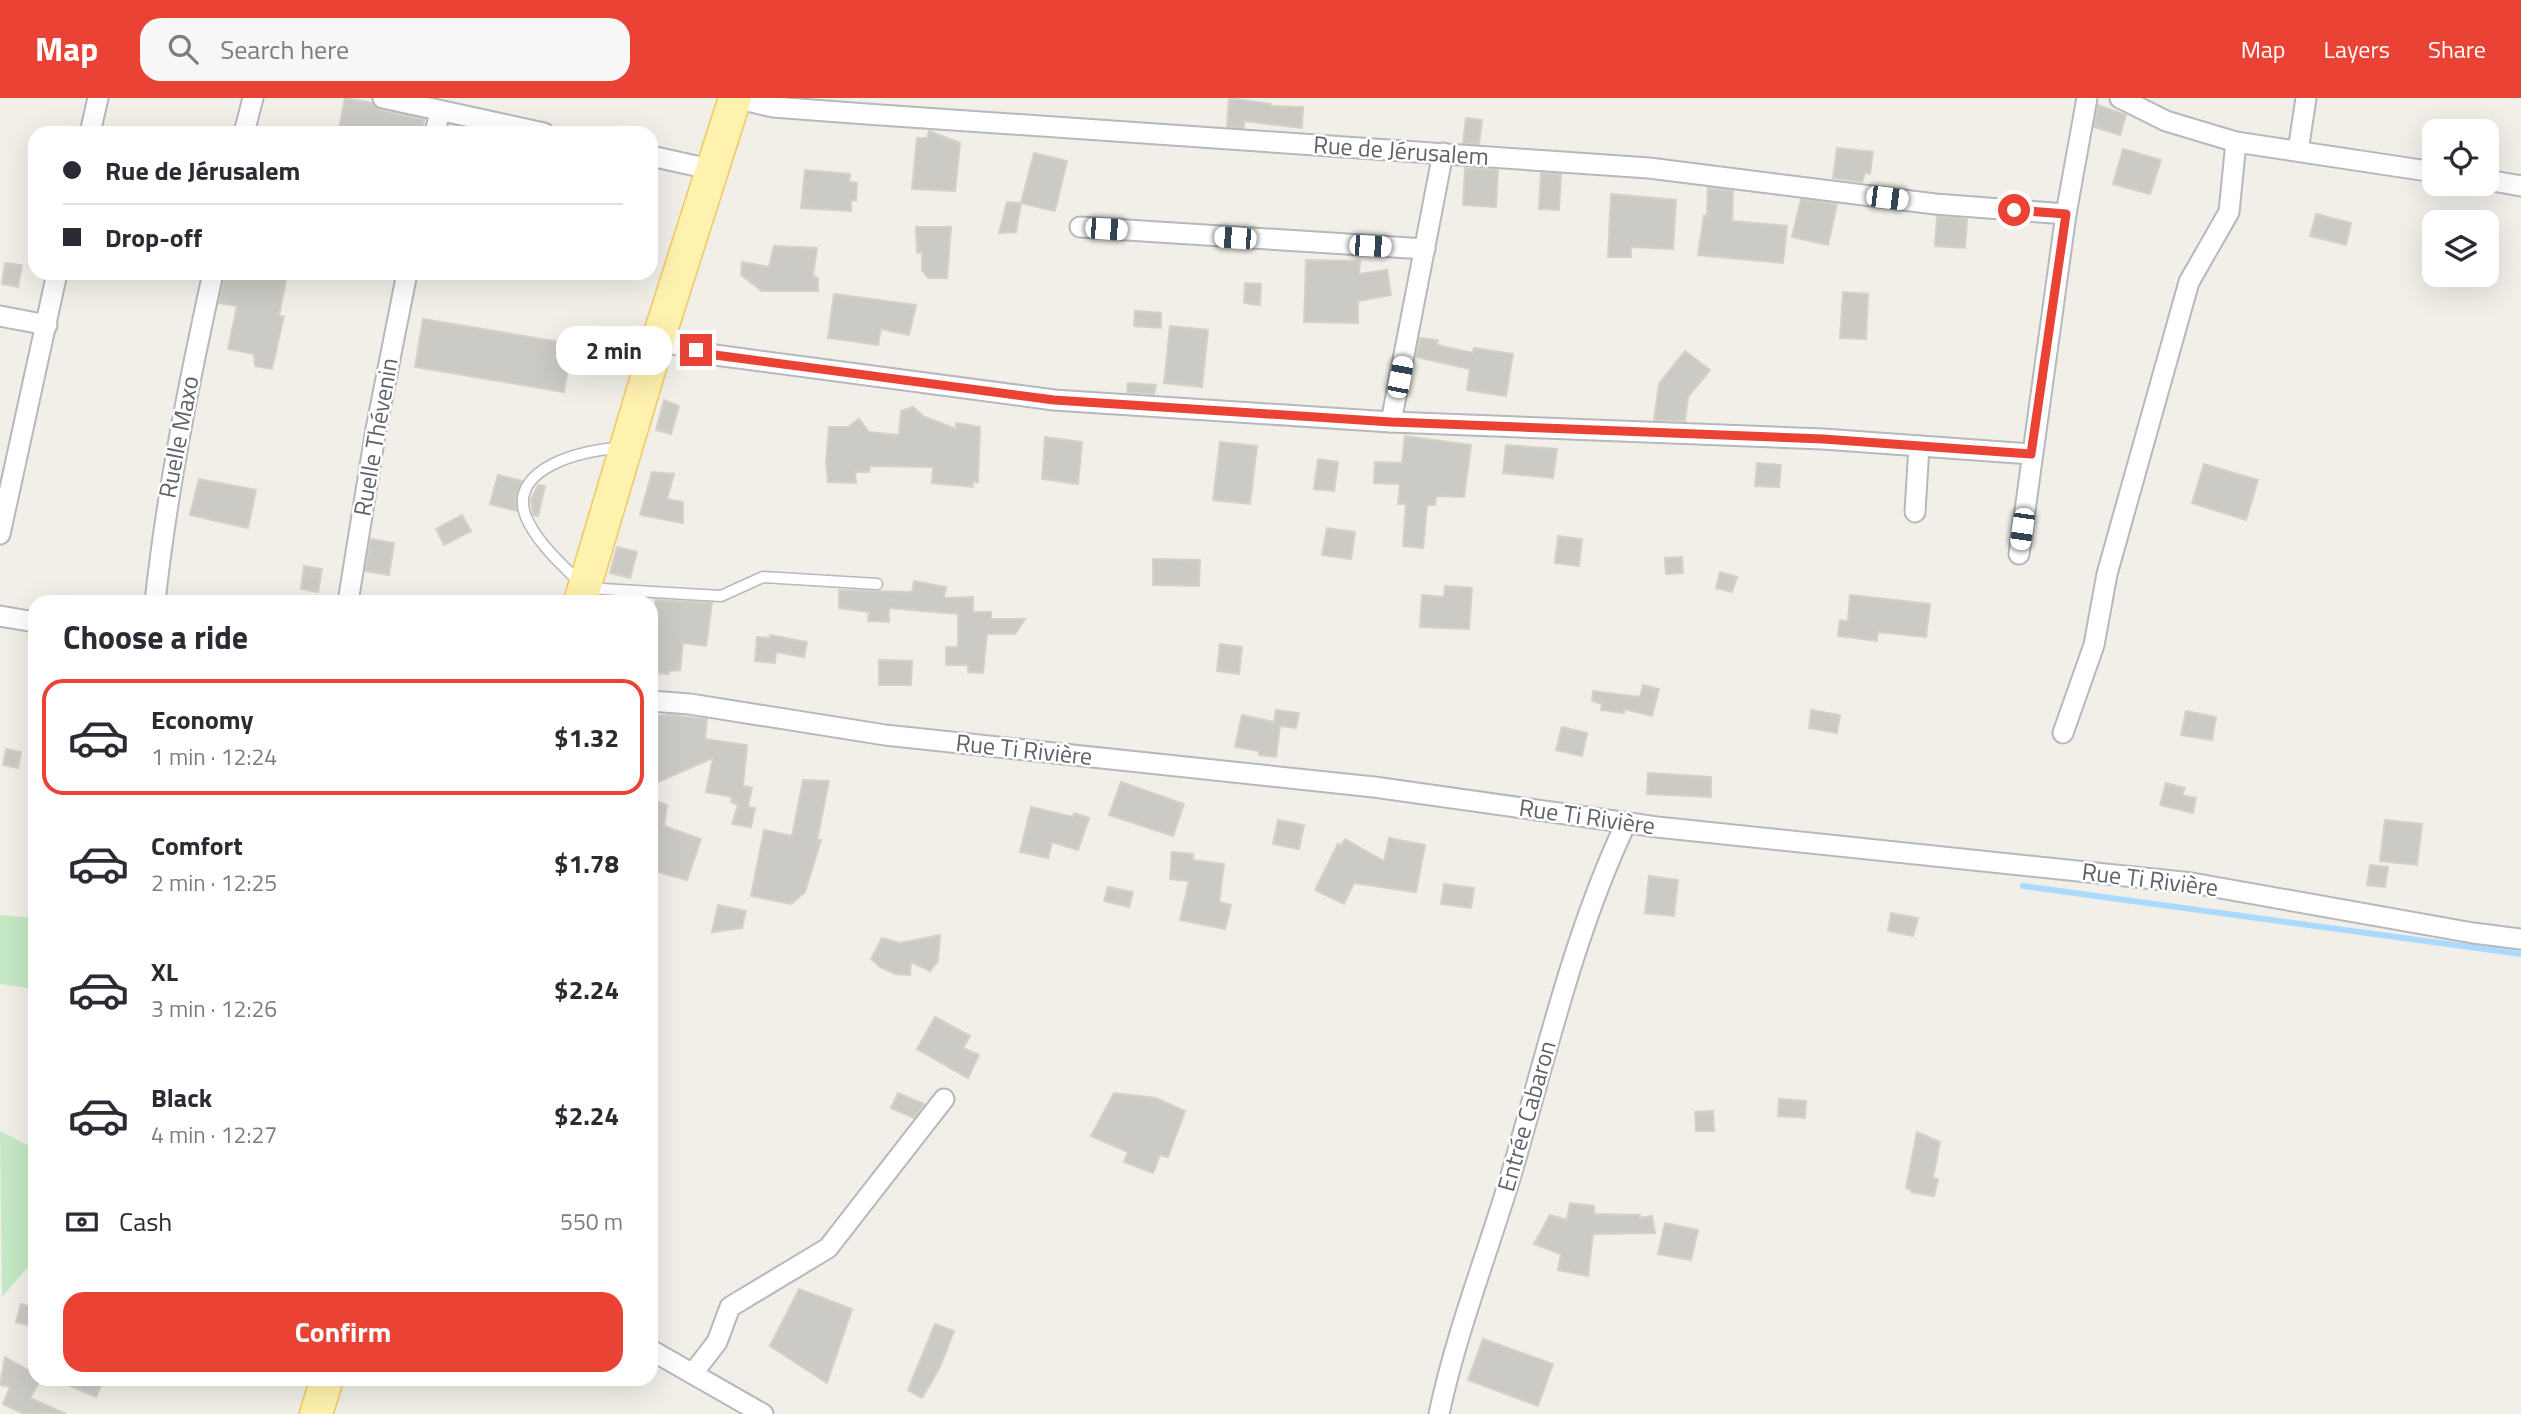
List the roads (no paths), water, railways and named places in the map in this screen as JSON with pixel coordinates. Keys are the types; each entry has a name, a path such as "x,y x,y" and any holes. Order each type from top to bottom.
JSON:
{"main road":[{"path":"583,595 735,98"},
{"path":"316,1414 325,1386"}],"street":[{"path":"92,126 99,98"},
{"path":"246,126 253,98"},
{"path":"383,98 512,126"},
{"name":"Rue de Jérusalem","path":"735,98 773,107 1649,168 1935,204 2066,214"},
{"path":"2018,554 2066,214 2088,98"},
{"path":"2120,98 2166,121 2236,142 2422,170"},
{"path":"2298,151 2306,98"},
{"path":"437,126 440,110"},
{"path":"2063,733 2094,645 2107,574 2189,282 2229,212 2236,142"},
{"path":"1391,422 1443,153"},
{"path":"658,158 714,170"},
{"path":"2499,182 2521,186"},
{"path":"1080,227 1425,249"},
{"path":"0,534 56,280"},
{"name":"Ruelle Maxo","path":"156,595 163,522 212,280"},
{"name":"Ruelle Thévenin","path":"349,595 376,429 406,280"},
{"path":"0,316 47,325"},
{"path":"659,340 715,355 1054,400 1391,422 1823,439 2031,454"},
{"path":"1915,512 1919,446"},
{"path":"0,616 28,621"},
{"name":"Rue Ti Rivière","path":"658,702 690,704 885,735 1374,787 1626,822 2192,883 2473,933 2521,939"},
{"name":"Entrée Cabaron","path":"1439,1414 1452,1360 1510,1177 1578,945 1606,866 1626,822"},
{"path":"693,1373 717,1342 730,1307 828,1248 944,1099"},
{"path":"658,1354 763,1414"}],"lane":[{"path":"583,595 538,537 525,515 525,496 534,477 560,460 600,449 628,447"},
{"path":"658,596 721,596 764,578 877,584"}],"waterway":[{"path":"2023,886 2521,954"}]}
